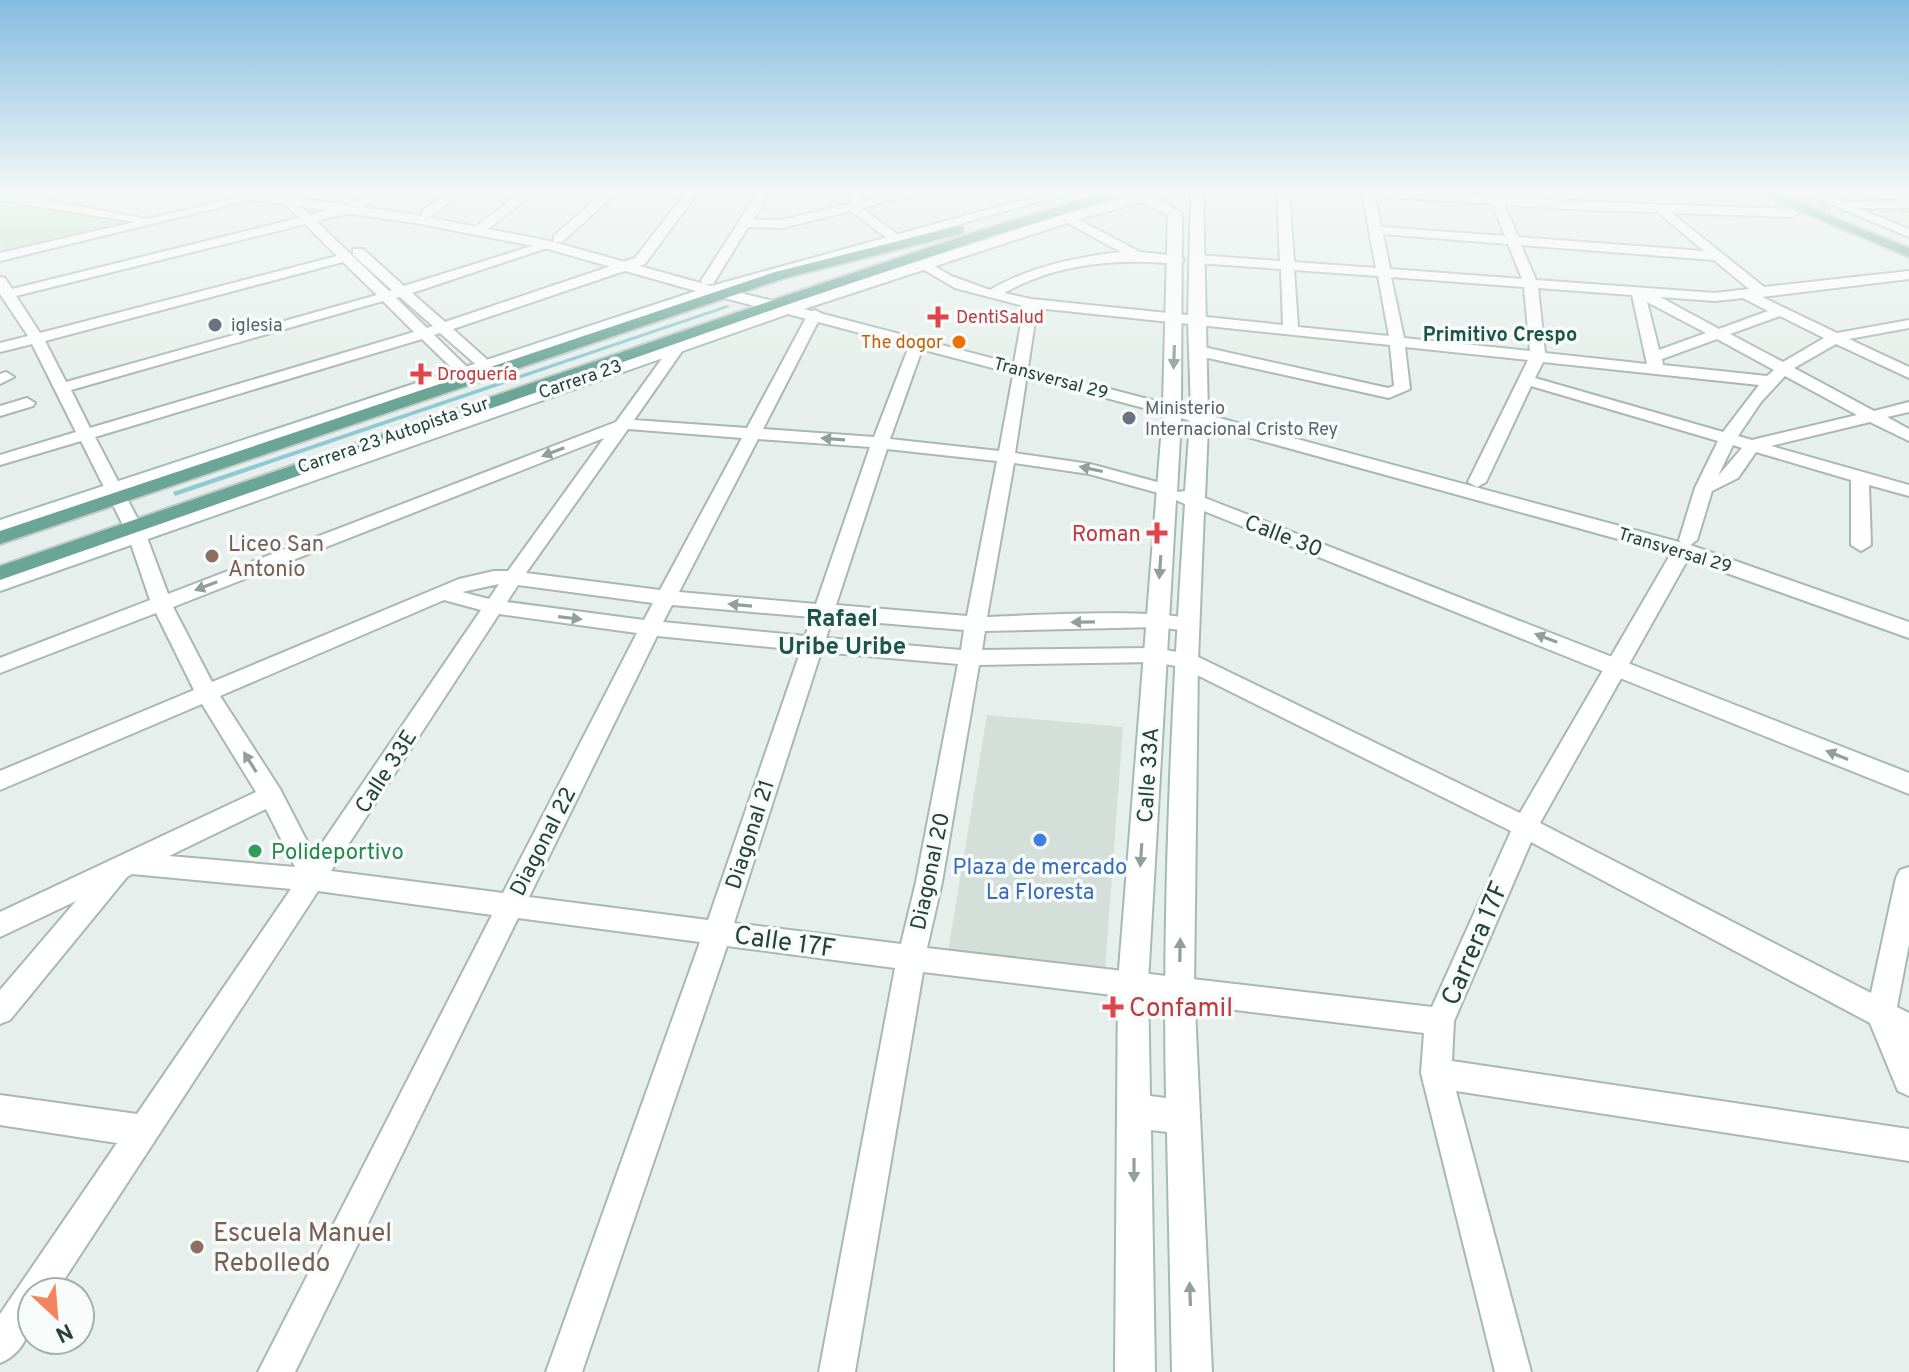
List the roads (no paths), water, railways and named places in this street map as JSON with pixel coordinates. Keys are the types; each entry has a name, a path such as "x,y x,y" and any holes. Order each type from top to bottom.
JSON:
{"main road":[{"name":"Carrera 23","path":"723,288 852,256"},
{"name":"Carrera 23","path":"794,306 826,287 924,256"},
{"path":"798,269 785,277 788,285 801,289 826,287"},
{"name":"Carrera 23 Autopista Sur","path":"0,538 116,494 723,288"},
{"name":"Carrera 23 Autopista Sur","path":"0,573 134,530 684,339"}],"street":[{"path":"164,256 5,296 36,338 134,530 161,603 207,693 271,796 314,880"},
{"path":"358,256 486,366"},
{"path":"62,388 384,297 510,256"},
{"name":"Transversal 29","path":"605,256 1477,482 1909,615"},
{"path":"0,460 423,334 634,264 640,256"},
{"path":"723,288 734,256"},
{"name":"Carrera 23","path":"0,527 116,494 465,373 830,256"},
{"name":"Carrera 23","path":"684,339 946,256"},
{"path":"991,295 1012,284 1105,256"},
{"path":"1137,256 1177,260"},
{"name":"Calle 33A","path":"1135,1372 1133,982 1172,405 1177,256"},
{"path":"1288,256 1291,330"},
{"path":"1199,351 1396,392 1402,389 1397,341 1380,256"},
{"path":"1477,482 1538,356 1531,285 1520,256"},
{"path":"1718,256 1755,294 1781,311 1909,373"},
{"path":"0,348 343,258 465,373"},
{"path":"1197,259 1715,297 1909,275"},
{"name":"Calle 33A","path":"1192,1372 1179,988 1186,660 1200,412 1197,259"},
{"path":"921,264 945,280 991,295 1031,303 1538,356 1655,362 1768,381"},
{"path":"1640,293 1909,436"},
{"path":"1640,293 1655,362"},
{"name":"Diagonal 20","path":"837,1372 911,958 929,882 970,658 1031,303"},
{"name":"Transversal 29","path":"794,306 1022,366"},
{"name":"Diagonal 22","path":"276,1372 510,904 752,433 794,306"},
{"path":"1655,362 1781,311"},
{"name":"Carrera 17F","path":"1513,1372 1436,1073 1440,1021 1525,827 1685,545 1704,488 1728,437 1768,381 1782,368 1837,338 1909,324"},
{"name":"Calle 33E","path":"47,1276 314,880 493,607 684,339"},
{"name":"Diagonal 21","path":"564,1372 718,931 880,443 918,341"},
{"path":"1526,380 1909,491"},
{"path":"0,411 27,403"},
{"path":"1704,488 1732,474 1753,445 1909,407"},
{"name":"Transversal 29","path":"1200,412 1685,545 1909,630"},
{"path":"0,666 625,424"},
{"name":"Calle 30","path":"625,424 880,443 1006,457 1090,469 1166,490 1619,666 1909,784"},
{"path":"1860,476 1861,545"},
{"path":"0,584 134,530"},
{"path":"0,781 481,579 513,578 668,598 976,624 1156,620 1189,624"},
{"path":"442,593 493,607 650,628 812,644 970,658 1154,655 1186,660 1525,827 1909,1028"},
{"path":"0,925 271,796"},
{"path":"0,1011 125,865"},
{"name":"Calle 17F","path":"125,865 314,880 911,958 1133,982 1440,1021"},
{"path":"1909,878 1881,1013 1909,1081"},
{"path":"1436,1073 1909,1145"},
{"path":"0,1110 145,1131"},
{"path":"1134,1111 1184,1117"},
{"path":"0,1345 16,1322"}],"water":[{"path":"727,305 730,307 175,496 173,492"}],"place":[{"name":"DentiSalud","path":"938,317"},
{"name":"iglesia","path":"215,325"},
{"name":"The dogor","path":"959,342"},
{"name":"Droguería","path":"421,374"},
{"name":"Ministerio Internacional Cristo Rey","path":"1129,418"},
{"name":"Roman","path":"1157,533"},
{"name":"Liceo San Antonio","path":"212,556"},
{"name":"Plaza de mercado La Floresta","path":"1040,840"},
{"name":"Polideportivo","path":"255,851"},
{"name":"Confamil","path":"1113,1007"},
{"name":"Escuela Manuel Rebolledo","path":"197,1247"}],"district":[{"name":"Primitivo Crespo","path":"1500,334"},
{"name":"Rafael Uribe Uribe","path":"842,632"}]}
